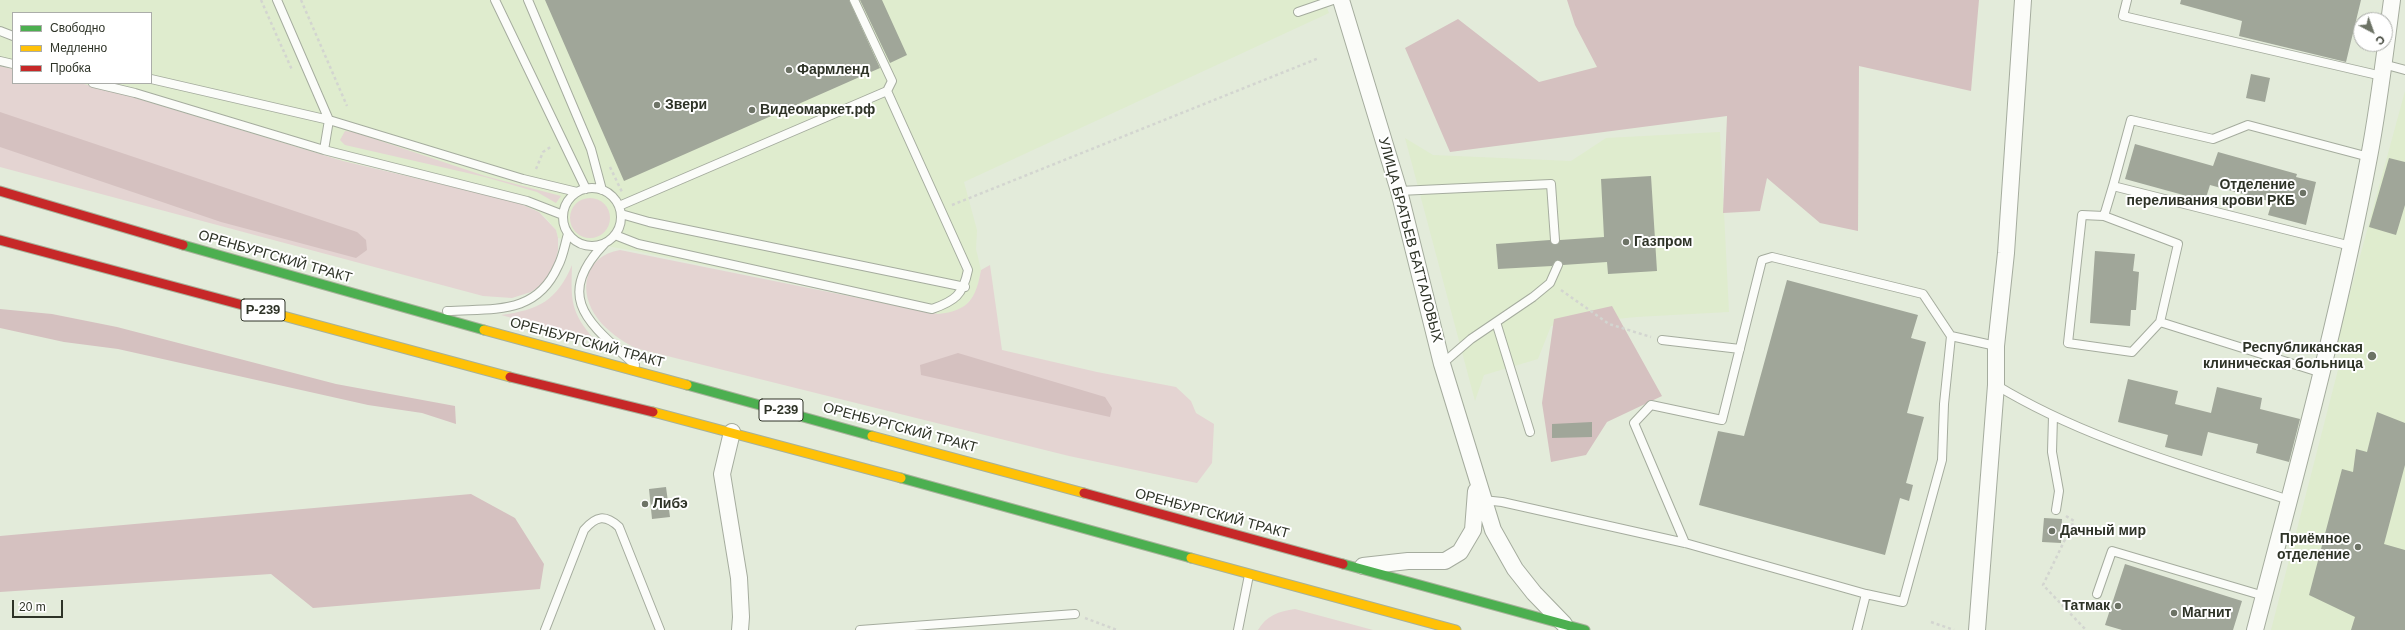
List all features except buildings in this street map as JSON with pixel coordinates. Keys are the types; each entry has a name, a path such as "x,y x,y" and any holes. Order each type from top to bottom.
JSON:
{"main road":[{"name":"ОРЕНБУРГСКИЙ ТРАКТ","path":"0,191 280,274 1585,630"},
{"name":"Р-239","path":"0,240 526,381 732,432 1456,630"}],"street":[{"name":"УЛИЦА БРАТЬЕВ БАТТАЛОВЫХ","path":"1341,0 1399,191 1442,364 1476,481 1493,530 1515,569 1534,593 1564,624"},
{"path":"1977,630 1996,385 1996,346 2006,246 2023,0"},
{"path":"2255,630 2322,373 2351,246 2369,157 2383,70 2392,0"},
{"path":"732,432 722,474 738,578 742,617 740,630"},
{"name":"УЛИЦА БРАТЬЕВ БАТТАЛОВЫХ","path":"1353,567 1408,561 1445,561 1460,552 1473,530 1476,481"}],"lane":[{"path":"277,0 329,120 324,150"},
{"path":"495,0 586,189"},
{"path":"528,0 591,149 602,190"},
{"path":"620,210 887,91 892,81 854,0"},
{"path":"1298,12 1333,0"},
{"path":"2127,0 2122,16 2383,70 2405,70"},
{"path":"0,32 12,36"},
{"path":"0,61 12,64"},
{"path":"152,79 329,120 523,179 577,192"},
{"path":"97,84 135,93 324,150 527,201 563,214"},
{"path":"615,235 638,244 932,309 950,302 964,287 968,270 887,91"},
{"path":"2104,216 2131,120 2213,139 2248,125 2369,157"},
{"path":"1399,191 1551,184 1556,240"},
{"path":"2113,186 2351,246"},
{"path":"422,313 511,307 529,302 546,288 558,266 568,234 563,214 565,205 577,192 586,189 602,190 609,194 620,210 621,221 615,235 591,258 582,273 580,304 590,324 645,373"},
{"path":"620,210 649,222 964,287"},
{"path":"2082,215 2104,216 2178,244 2160,322 2132,352 2068,343 2082,215"},
{"path":"568,234 582,245 591,246 606,242"},
{"path":"1483,500 1502,502 1685,542 1866,594 1903,602 1942,460 1944,404 1951,336 1923,294 1772,257 1762,260 1722,420 1651,405 1634,423 1685,542"},
{"path":"1442,364 1471,339 1550,283 1558,265"},
{"path":"1496,322 1530,432"},
{"path":"2160,322 2322,373"},
{"path":"1951,336 1996,346"},
{"path":"1662,340 1740,349"},
{"path":"1996,385 2029,406 2125,446 2289,500"},
{"path":"2053,416 2052,452 2059,491 2056,510"},
{"path":"545,630 584,530 592,521 602,518 610,519 619,527 660,630"},
{"path":"2097,594 2112,551 2264,596"},
{"path":"1238,630 1249,574"},
{"path":"1857,630 1866,594"},
{"path":"860,630 1075,614"}],"path":[{"path":"261,0 292,70"},
{"path":"301,0 347,106"},
{"path":"963,202 1319,58"},
{"path":"608,164 622,192 627,192"},
{"path":"1550,283 1609,324 1662,340"},
{"path":"2056,510 2074,520 2043,585 2086,630"},
{"path":"1075,614 1117,630"},
{"path":"1931,622 1954,630"}],"shaded area":[{"path":"0,0 1324,0 1329,13 964,182 977,230 976,249 981,270 977,292 964,307 950,313 938,314 636,251 558,238 556,230 546,218 539,212 521,204 435,181 343,161 159,104 83,84 152,84 152,12 12,12 12,69 0,66"},
{"path":"1567,0 1979,0 1971,91 1859,66 1858,231 1820,223 1767,178 1760,211 1723,213 1727,116 1450,152 1405,48 1458,19 1539,82 1597,67 1575,25"},
{"path":"0,66 12,69 12,84 84,84 106,89 343,161 521,204 539,212 556,230 558,250 553,272 541,285 531,292 512,298 483,296 0,167"},
{"name":"Республиканская клиническая больница","path":"2405,91 2405,630 2271,630 2340,362 2340,351 2335,348"},
{"path":"0,112 357,232 366,240 367,250 356,258 221,222 0,147"},
{"path":"345,131 354,132 485,176 561,196 556,203 537,192 485,177 345,145 340,140"},
{"path":"1720,132 1729,312 1636,317 1551,326 1538,359 1484,375 1475,401 1405,138 1433,155 1571,161 1606,138"},
{"path":"594,198 601,201 607,207 610,218 609,226 601,235 594,238 586,238 579,235 571,226 570,214 573,207 582,199"},
{"path":"620,250 938,314 957,310 964,306 977,288 981,270 990,265 1002,350 1097,372 1176,387 1191,401 1196,413 1214,424 1212,463 1197,483 1069,456 635,348 606,328 598,319 591,309 586,287 592,267 598,260 608,254"},
{"path":"572,265 572,297 576,313 595,340 501,315 526,310 545,302 560,287"},
{"path":"1612,306 1662,396 1607,422 1586,455 1551,462 1542,403 1554,319"},
{"path":"0,309 52,314 117,327 336,384 455,406 456,424 422,413 368,405 118,349 64,342 0,328"},
{"path":"958,353 1105,397 1112,408 1110,417 921,375 920,365"},
{"path":"471,494 515,518 544,564 540,589 313,608 271,574 0,592 0,536"},
{"path":"1295,609 1373,630 1258,630 1265,621 1274,615"}],"traffic: fast":[{"path":"183,245 484,330"},
{"path":"687,385 872,436"},
{"path":"901,478 1191,558"},
{"path":"1343,564 1585,630"}],"traffic: slow":[{"path":"250,307 510,377"},
{"path":"484,330 687,385"},
{"path":"653,412 901,478"},
{"path":"872,436 1084,493"},
{"path":"1191,558 1456,630"}],"traffic: jam":[{"path":"0,191 183,245"},
{"path":"0,240 250,307"},
{"path":"510,377 653,412"},
{"path":"1084,493 1343,564"}],"place":[{"name":"Фармленд","path":"789,70"},
{"name":"Звери","path":"657,105"},
{"name":"Видеомаркет.рф","path":"752,110"},
{"name":"Отделение переливания крови РКБ","path":"2303,193"},
{"name":"Газпром","path":"1626,242"},
{"name":"Республиканская клиническая больница","path":"2372,356"},
{"name":"Либэ","path":"645,504"},
{"name":"Дачный мир","path":"2052,531"},
{"name":"Приёмное отделение","path":"2358,547"},
{"name":"Татмак","path":"2118,606"},
{"name":"Магнит","path":"2174,613"}]}
